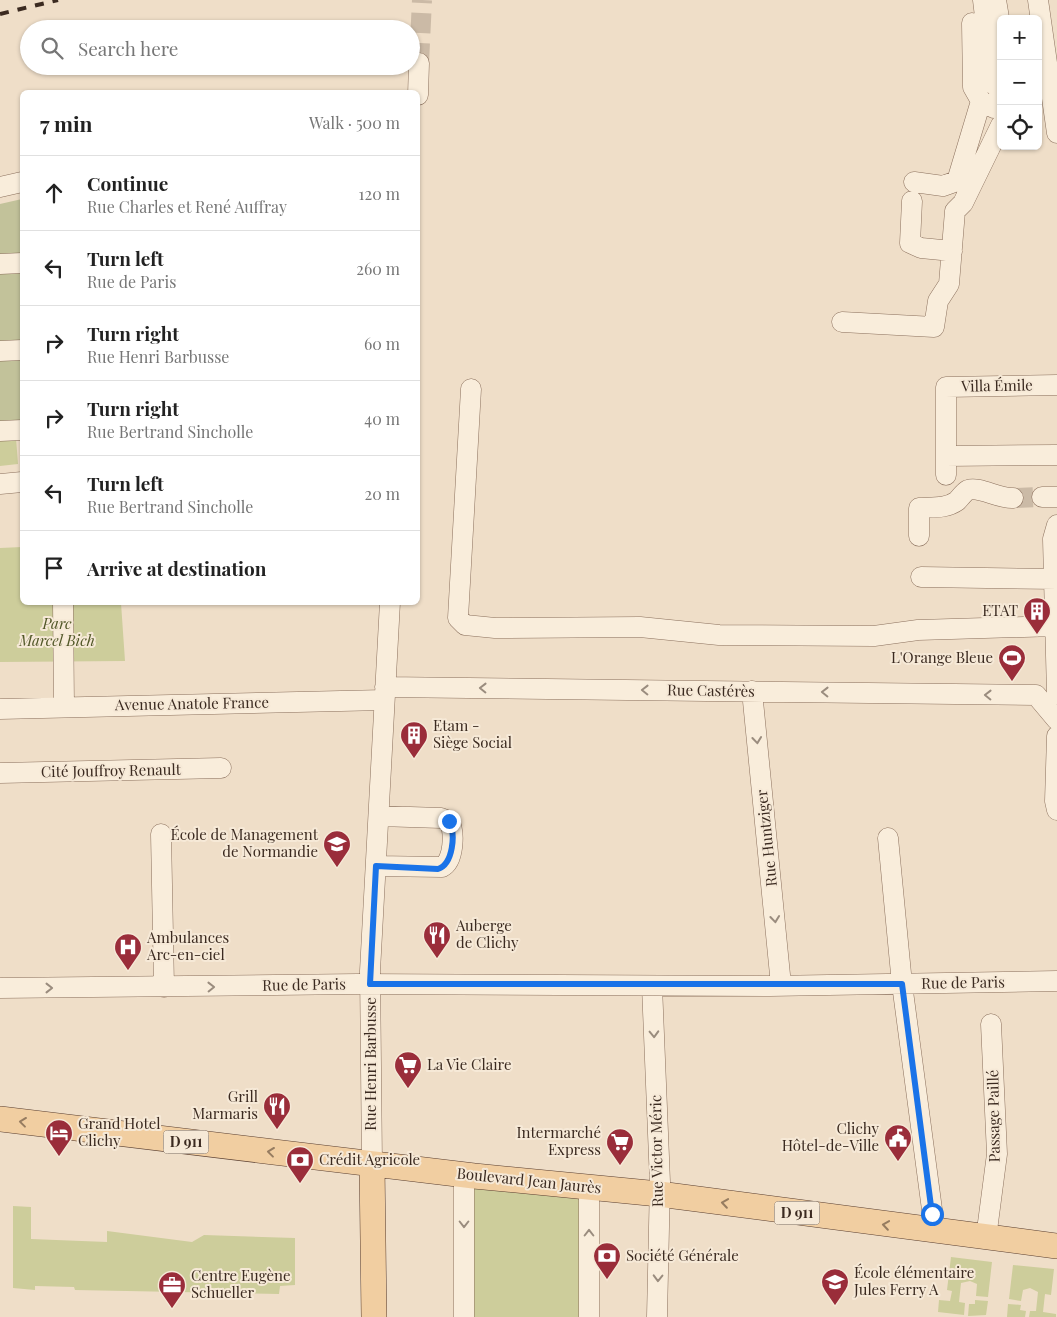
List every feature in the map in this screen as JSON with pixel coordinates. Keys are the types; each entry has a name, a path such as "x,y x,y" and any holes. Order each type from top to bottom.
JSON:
{"main road":[{"name":"Boulevard Jean Jaurès","path":"0,1119 464,1175 659,1194 935,1232 1057,1246"},
{"name":"Rue Henri Barbusse","path":"372,1164 374,1317"}],"street":[{"path":"982,0 993,83 997,88"},
{"path":"996,0 998,15"},
{"path":"1038,0 1054,89 1057,133"},
{"path":"972,24 973,87 981,101 994,108 1000,105"},
{"path":"418,90 419,75"},
{"path":"952,251 921,248 910,243 913,192 957,181 981,101"},
{"path":"842,322 934,327 938,301 949,284 955,211 963,202 997,133"},
{"path":"0,187 20,182"},
{"path":"0,264 20,264"},
{"path":"0,351 20,350"},
{"name":"Villa Émile","path":"1057,385 946,387 946,465 1057,455"},
{"path":"471,388 458,618 465,625 495,628 640,628 718,635 865,636 885,636 918,630 1055,626"},
{"path":"0,432 20,430"},
{"path":"0,484 20,482"},
{"path":"919,536 919,508 946,506 956,502 968,490 978,489 1003,499 1013,498"},
{"path":"1057,525 1053,539 1056,579 1057,694"},
{"path":"922,577 1056,579"},
{"path":"63,605 64,706"},
{"name":"Rue Henri Barbusse","path":"372,1164 370,984 390,605"},
{"path":"1056,667 1036,695 1057,720"},
{"name":"Rue Castérès","path":"385,694 752,691 1036,695"},
{"name":"Rue Huntziger","path":"752,691 781,985"},
{"name":"Avenue Anatole France","path":"0,709 385,694"},
{"path":"1057,736 1055,800 1057,810"},
{"name":"Cité Jouffroy Renault","path":"0,773 221,768"},
{"path":"376,866 438,869 446,865 450,857 452,828 445,819 379,816"},
{"path":"161,834 164,988"},
{"path":"888,838 902,984 935,1232"},
{"name":"Rue de Paris","path":"0,988 164,988 370,984 652,986 1057,981"},
{"name":"Rue Victor Méric","path":"652,986 659,1194 657,1317"},
{"name":"Passage Paillé","path":"986,1238 997,1154 991,1024"},
{"path":"464,1175 464,1317"},
{"path":"588,1317 589,1187"}],"green space":[{"path":"20,199 20,436 0,437 0,204"},
{"path":"16,438 18,464 0,466 0,439"},
{"name":"Parc Marcel Bich","path":"20,547 20,605 121,605 125,661 0,662 0,548"},
{"path":"464,1175 589,1187 589,1317 464,1317"},
{"path":"13,1206 31,1207 31,1239 107,1242 107,1231 192,1242 204,1235 295,1238 295,1285 280,1286 279,1294 75,1290 74,1287 35,1286 35,1290 13,1288"},
{"path":"951,1257 992,1262 988,1297 976,1296 977,1284 970,1281 961,1283 959,1302 965,1303 964,1315 938,1312 939,1300 950,1301 952,1291 947,1290"},
{"path":"1013,1265 1054,1269 1051,1295 1045,1294 1043,1312 1056,1314 1056,1317 1029,1317 1030,1311 1036,1311 1038,1292 1030,1288 1023,1290 1021,1301 1009,1299"},
{"path":"975,1300 988,1301 986,1315 968,1316 969,1304 975,1304"},
{"path":"1008,1304 1021,1305 1020,1310 1026,1311 1025,1317 1007,1317"}],"tunnel":[{"path":"420,42 422,0"},
{"path":"1013,498 1042,497"}],"railway":[{"path":"0,14 58,0"}],"place":[{"name":"ETAT","path":"1037,635"},
{"name":"L'Orange Bleue","path":"1012,682"},
{"name":"Etam - Siège Social","path":"414,759"},
{"name":"École de Management de Normandie","path":"337,868"},
{"name":"Auberge de Clichy","path":"437,959"},
{"name":"Ambulances Arc-en-ciel","path":"128,971"},
{"name":"La Vie Claire","path":"408,1089"},
{"name":"Grill Marmaris","path":"277,1130"},
{"name":"Grand Hotel Clichy","path":"59,1157"},
{"name":"Clichy Hôtel-de-Ville","path":"898,1162"},
{"name":"Intermarché Express","path":"620,1166"},
{"name":"Crédit Agricole","path":"300,1184"},
{"name":"Société Générale","path":"607,1280"},
{"name":"École élémentaire Jules Ferry A","path":"835,1306"},
{"name":"Centre Eugène Schueller","path":"172,1309"}],"route":[{"path":"449,821 452,828 450,857 446,865 438,869 376,866 370,984 770,986 902,984 932,1214"}]}
